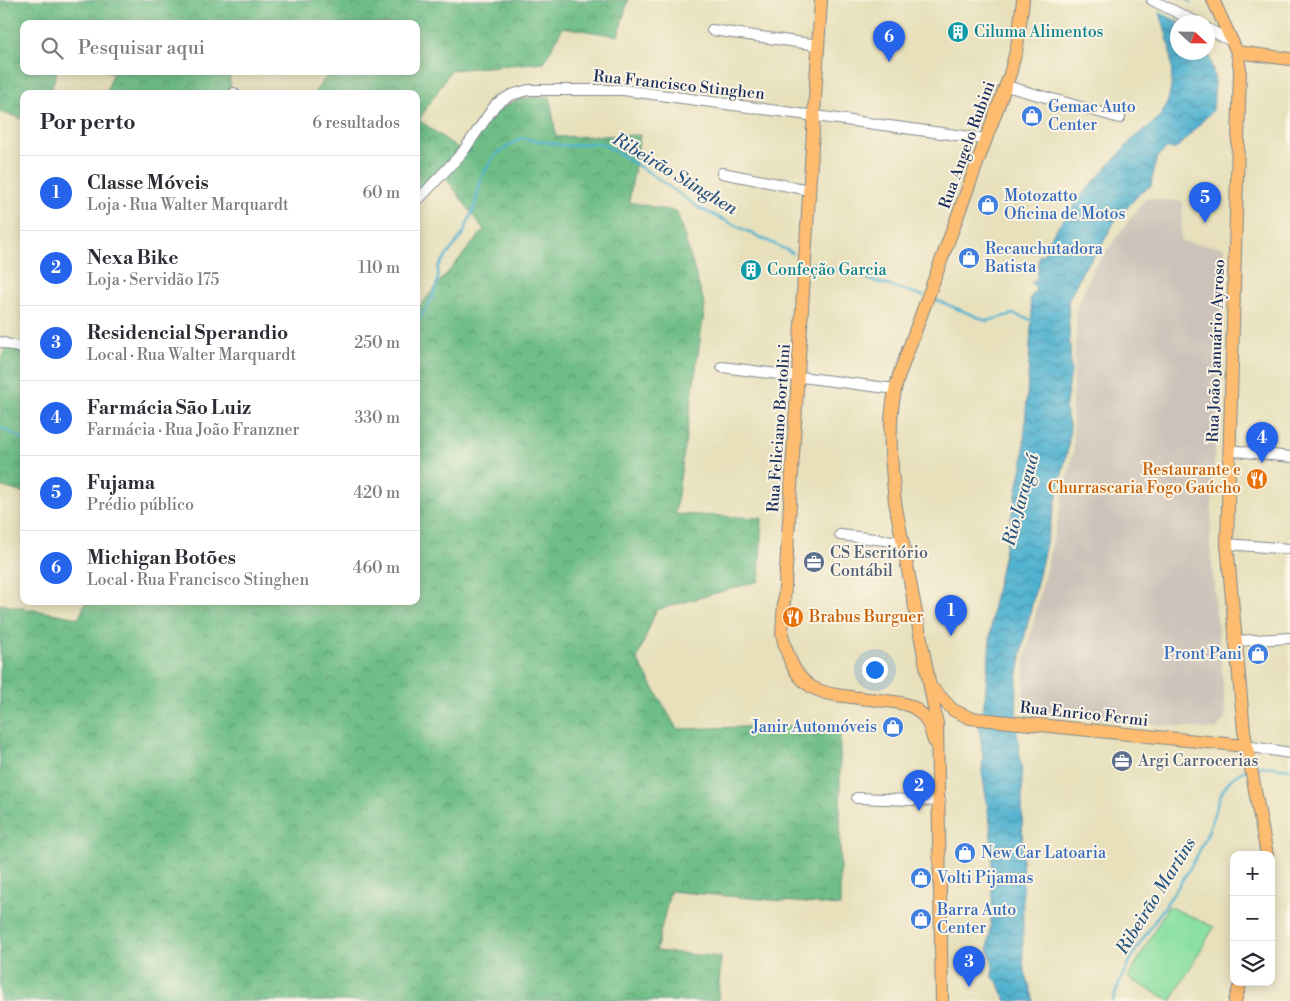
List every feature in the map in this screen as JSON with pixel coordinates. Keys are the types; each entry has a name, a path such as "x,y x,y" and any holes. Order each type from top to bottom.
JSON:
{"main road":[{"name":"Rua Feliciano Bortolini","path":"821,0 782,634 787,657 794,673 807,686 821,692 908,704"},
{"name":"Rua Angelo Rubini","path":"942,1001 940,801 937,724 902,542 892,468 892,414 895,389 1006,86 1017,47 1023,0"},
{"name":"Rua João Januário Ayroso","path":"1213,0 1236,47 1241,88 1226,544 1234,641 1246,746 1267,851"},
{"path":"1236,47 1290,59"},
{"path":"930,686 921,699 908,704 927,722 939,756"},
{"name":"Rua Enrico Fermi","path":"930,686 953,710 972,718 1246,746"},
{"path":"1235,1001 1240,986"}],"street":[{"path":"1152,0 1182,15"},
{"path":"712,30 818,45"},
{"path":"1215,33 1236,47"},
{"path":"1006,86 1120,118"},
{"name":"Rua Francisco Stinghen","path":"420,198 462,153 496,104 510,95 528,90 623,90 986,139"},
{"path":"722,174 810,190"},
{"path":"0,342 20,348"},
{"path":"722,367 895,389"},
{"path":"1229,450 1290,457"},
{"path":"840,535 902,542"},
{"path":"1226,544 1290,549"},
{"path":"1234,641 1290,638"},
{"path":"1246,746 1290,753"},
{"path":"857,798 940,801"}],"shaded area":[{"path":"1146,198 1183,202 1181,242 1225,247 1210,544 1226,717 1216,730 1023,712 1025,658 1074,450 1072,410 1077,307 1092,270"}],"green space":[{"path":"0,0 628,0 618,36 563,27 544,62 451,70 420,118 420,90 317,90 328,75 420,75 420,20 20,20 20,75 56,75 51,90 20,90 20,118 0,112"},
{"path":"112,75 229,75 231,90 107,90"},
{"path":"532,97 550,97 556,137 640,135 629,202 677,212 705,306 675,514 762,518 759,581 656,610 637,659 677,729 840,724 840,906 670,891 656,951 721,957 718,1001 0,1001 0,604 79,618 84,605 420,605 420,305 484,230 446,178 475,136 493,116 502,108 518,100"},
{"path":"420,121 459,149 440,173 420,193"},
{"path":"7,345 20,349 20,492 0,486 0,361"},
{"path":"1168,906 1214,927 1171,1001 1128,978"}],"water":[{"path":"1154,0 1190,0 1195,15 1170,15 1170,53 1164,27"},
{"name":"Rio Jaraguá","path":"1171,60 1210,60 1215,82 1213,110 1176,149 1165,149 1156,160 1151,186 1140,193 1115,221 1100,248 1083,270 1068,301 1071,372 1065,409 1070,428 1068,448 1025,635 1017,679 1016,726 1022,774 1023,965 1034,1001 1006,1001 999,984 992,976 993,966 988,948 992,912 992,852 990,822 982,772 983,756 979,728 985,698 993,606 1023,461 1032,313 1030,298 1036,290 1031,281 1036,281 1039,256 1044,254 1051,237 1076,203 1132,139 1160,116 1167,104 1172,74"}],"pier":[{"path":"1151,0 1185,0 1194,5 1198,15 1170,15 1170,17 1156,10"}],"waterway":[{"name":"Ribeirão Stinghen","path":"420,319 433,296 438,280 438,267 463,234 474,208 482,176 495,155 521,138 568,146 590,143 603,144 650,173 699,208 793,253"},
{"name":"Ribeirão Stinghen","path":"813,263 924,296"},
{"name":"Ribeirão Stinghen","path":"936,300 987,321 1013,314 1034,321"},
{"name":"Ribeirão Stinghen","path":"0,427 20,438"},
{"name":"Ribeirão Martins","path":"1254,768 1263,766 1290,769"},
{"name":"Ribeirão Martins","path":"1113,1001 1131,958 1195,860 1209,830 1223,790 1237,774 1247,770"}],"place":[{"name":"Ciluma Alimentos","path":"958,32"},
{"name":"Michigan Botões","path":"889,62"},
{"name":"Gemac Auto Center","path":"1032,116"},
{"name":"Motozatto Oficina de Motos","path":"988,205"},
{"name":"Fujama","path":"1205,223"},
{"name":"Recauchutadora Batista","path":"969,258"},
{"name":"Confeção Garcia","path":"751,270"},
{"name":"Farmácia São Luiz","path":"1262,463"},
{"name":"Restaurante e Churrascaria Fogo Gaúcho","path":"1257,479"},
{"name":"CS Escritório Contábil","path":"814,562"},
{"name":"Brabus Burguer","path":"793,617"},
{"name":"Classe Móveis","path":"951,636"},
{"name":"Pront Pani","path":"1258,654"},
{"name":"Janir Automóveis","path":"893,727"},
{"name":"Argi Carrocerias","path":"1122,761"},
{"name":"Nexa Bike","path":"919,811"},
{"name":"New Car Latoaria","path":"965,853"},
{"name":"Volti Pijamas","path":"921,878"},
{"name":"Barra Auto Center","path":"921,919"},
{"name":"Residencial Sperandio","path":"969,987"}]}
